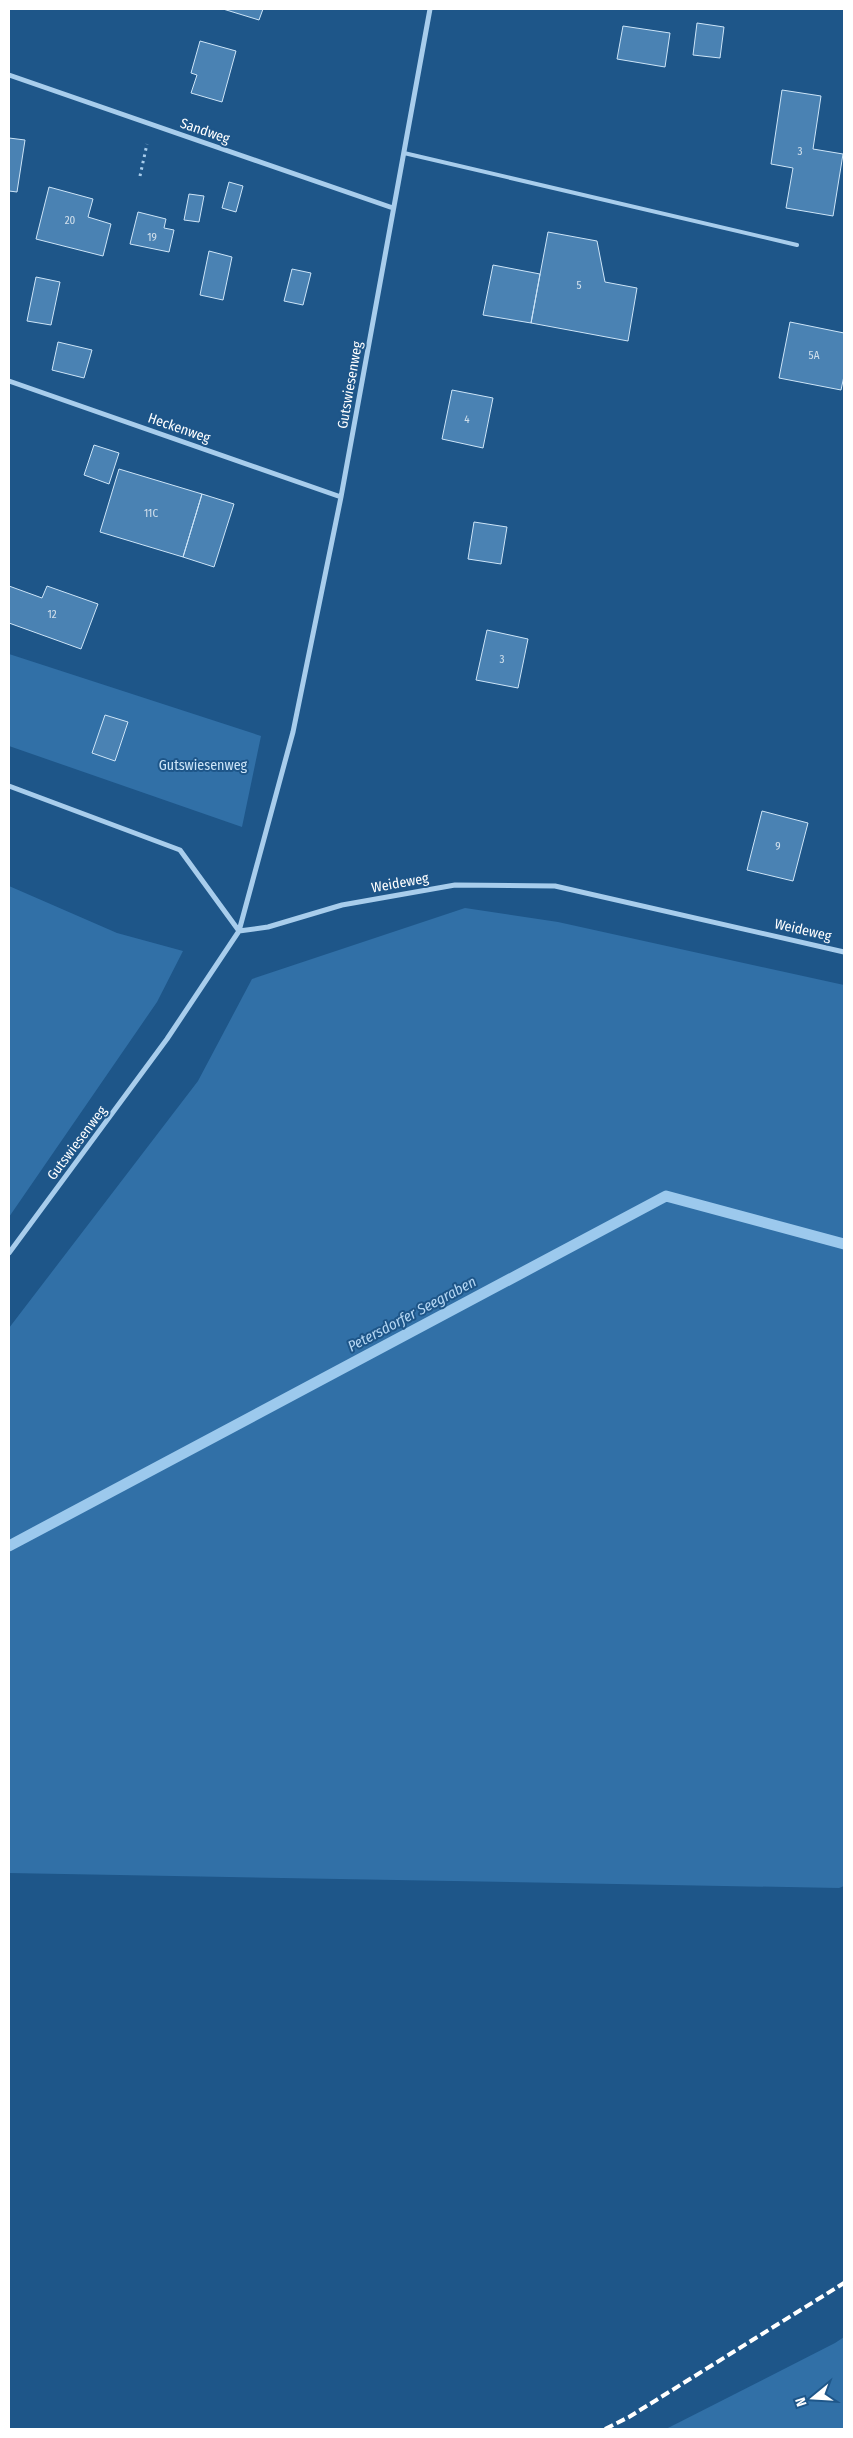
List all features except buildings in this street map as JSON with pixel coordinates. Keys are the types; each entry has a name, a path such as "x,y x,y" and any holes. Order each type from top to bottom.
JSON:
{"street":[{"name":"Gutswiesenweg","path":"9,1253 167,1040 239,931 293,732 341,497 430,9"},
{"name":"Sandweg","path":"9,75 393,208"},
{"name":"Heckenweg","path":"9,381 341,497"},
{"path":"9,786 180,850 239,931"},
{"name":"Weideweg","path":"239,931 268,928 342,905 455,885 555,886 844,952"}],"lane":[{"path":"404,153 797,245"}],"path":[{"path":"140,176 151,124"}],"green space":[{"name":"Gutswiesenweg","path":"9,654 261,736 242,827 9,746"},
{"path":"9,886 117,933 183,951 157,1002 9,1217"},
{"path":"465,908 558,922 844,985 844,1886 839,1888 9,1873 9,1328 198,1081 252,979"},
{"path":"844,2337 844,2429 666,2429 835,2343"}],"waterway":[{"name":"Petersdorfer Seegraben","path":"9,1546 666,1196 844,1244"}],"railway":[{"path":"605,2429 629,2417 844,2283"}]}
